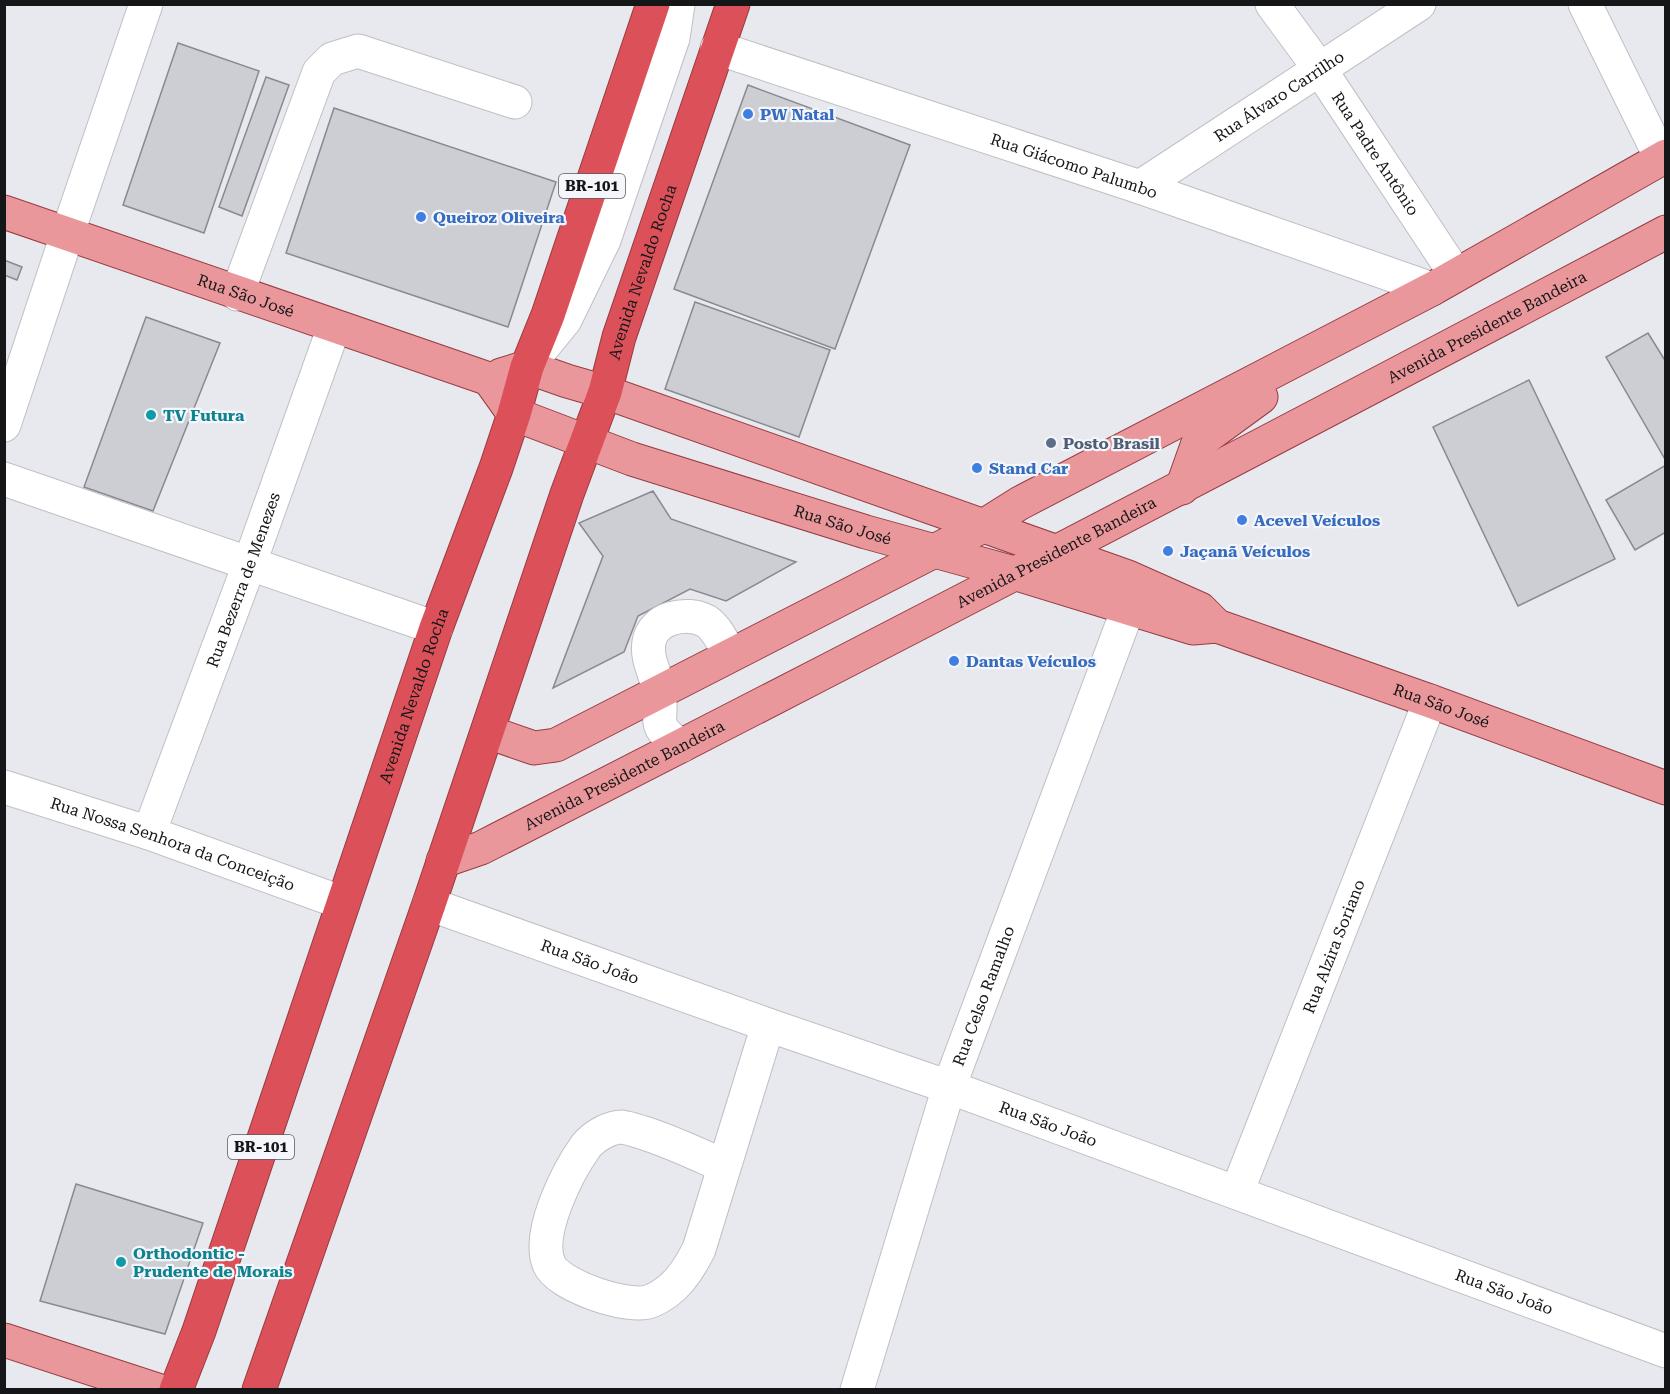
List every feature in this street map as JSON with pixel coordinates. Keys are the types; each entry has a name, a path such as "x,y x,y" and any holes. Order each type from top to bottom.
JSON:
{"highway":[{"name":"Avenida Nevaldo Rocha","path":"176,1389 203,1319 436,628 514,414 527,367 548,315 653,4"},
{"name":"Avenida Nevaldo Rocha","path":"259,1389 429,904 586,441 605,392 619,337 733,4"}],"main road":[{"path":"488,732 534,748 556,745 985,525 1020,503 1365,324 1444,282 1663,157"},
{"name":"Rua São José","path":"4,212 489,379"},
{"name":"Avenida Presidente Bandeira","path":"443,861 481,848 932,617 1182,488 1665,231"},
{"path":"1182,488 1198,443 1365,324"},
{"name":"Rua São José","path":"527,367 605,392 1128,577 1200,609 1217,626"},
{"path":"514,414 489,379 527,367"},
{"name":"Rua São José","path":"514,414 654,466 933,552 1014,573 1193,628 1217,626 1663,784"},
{"path":"4,1340 157,1389"}],"street":[{"path":"4,425 146,4"},
{"path":"527,367 565,320 604,240 673,38 678,4"},
{"name":"Rua Padre Antônio","path":"1272,4 1319,68 1444,282"},
{"name":"Rua Álvaro Carrilho","path":"1140,187 1419,4"},
{"path":"1585,4 1663,157"},
{"name":"Rua Giácomo Palumbo","path":"717,48 1140,187 1444,282"},
{"path":"237,294 319,72 332,59 358,51 515,102"},
{"name":"Rua Bezerra de Menezes","path":"149,832 249,565 334,327"},
{"path":"4,479 436,628"},
{"name":"Rua Celso Ramalho","path":"857,1389 949,1087 1128,609"},
{"path":"681,746 664,734 658,723 659,691 650,665 649,639 655,629 664,622 675,617 687,616 705,621 713,627 730,655"},
{"name":"Rua Alzira Soriano","path":"1237,1192 1430,701"},
{"name":"Rua Nossa Senhora da Conceição","path":"4,787 149,832 343,903"},
{"name":"Rua São João","path":"429,904 949,1087 1665,1351"},
{"path":"724,1166 676,1144 630,1129 621,1127 603,1132 587,1144 566,1182 548,1225 546,1245 548,1263 555,1274 566,1282 604,1297 640,1304 650,1302 663,1294 688,1272 699,1249 768,1025"}],"building":[{"path":"178,43 259,71 204,233 123,205"},
{"path":"266,77 289,85 242,216 219,207"},
{"path":"748,85 910,145 835,349 674,289"},
{"name":"Queiroz Oliveira","path":"334,108 556,182 508,327 286,253"},
{"path":"4,260 22,267 17,280 4,275"},
{"path":"695,302 830,350 799,437 665,389"},
{"name":"TV Futura","path":"146,317 220,343 153,511 84,487"},
{"path":"1648,333 1666,362 1666,461 1606,357"},
{"path":"1529,380 1615,559 1518,606 1433,427"},
{"path":"1666,465 1666,532 1635,550 1606,500"},
{"path":"653,491 671,519 796,562 726,601 690,589 638,616 624,652 553,688 603,556 579,523"},
{"name":"Orthodontic - Prudente de Morais","path":"76,1184 203,1223 165,1334 40,1301"}],"place":[{"name":"PW Natal","path":"748,114"},
{"name":"Queiroz Oliveira","path":"421,217"},
{"name":"TV Futura","path":"151,415"},
{"name":"Posto Brasil","path":"1051,443"},
{"name":"Stand Car","path":"977,468"},
{"name":"Acevel Veículos","path":"1242,520"},
{"name":"Jaçanã Veículos","path":"1168,551"},
{"name":"Dantas Veículos","path":"954,661"},
{"name":"Orthodontic - Prudente de Morais","path":"121,1262"}]}
